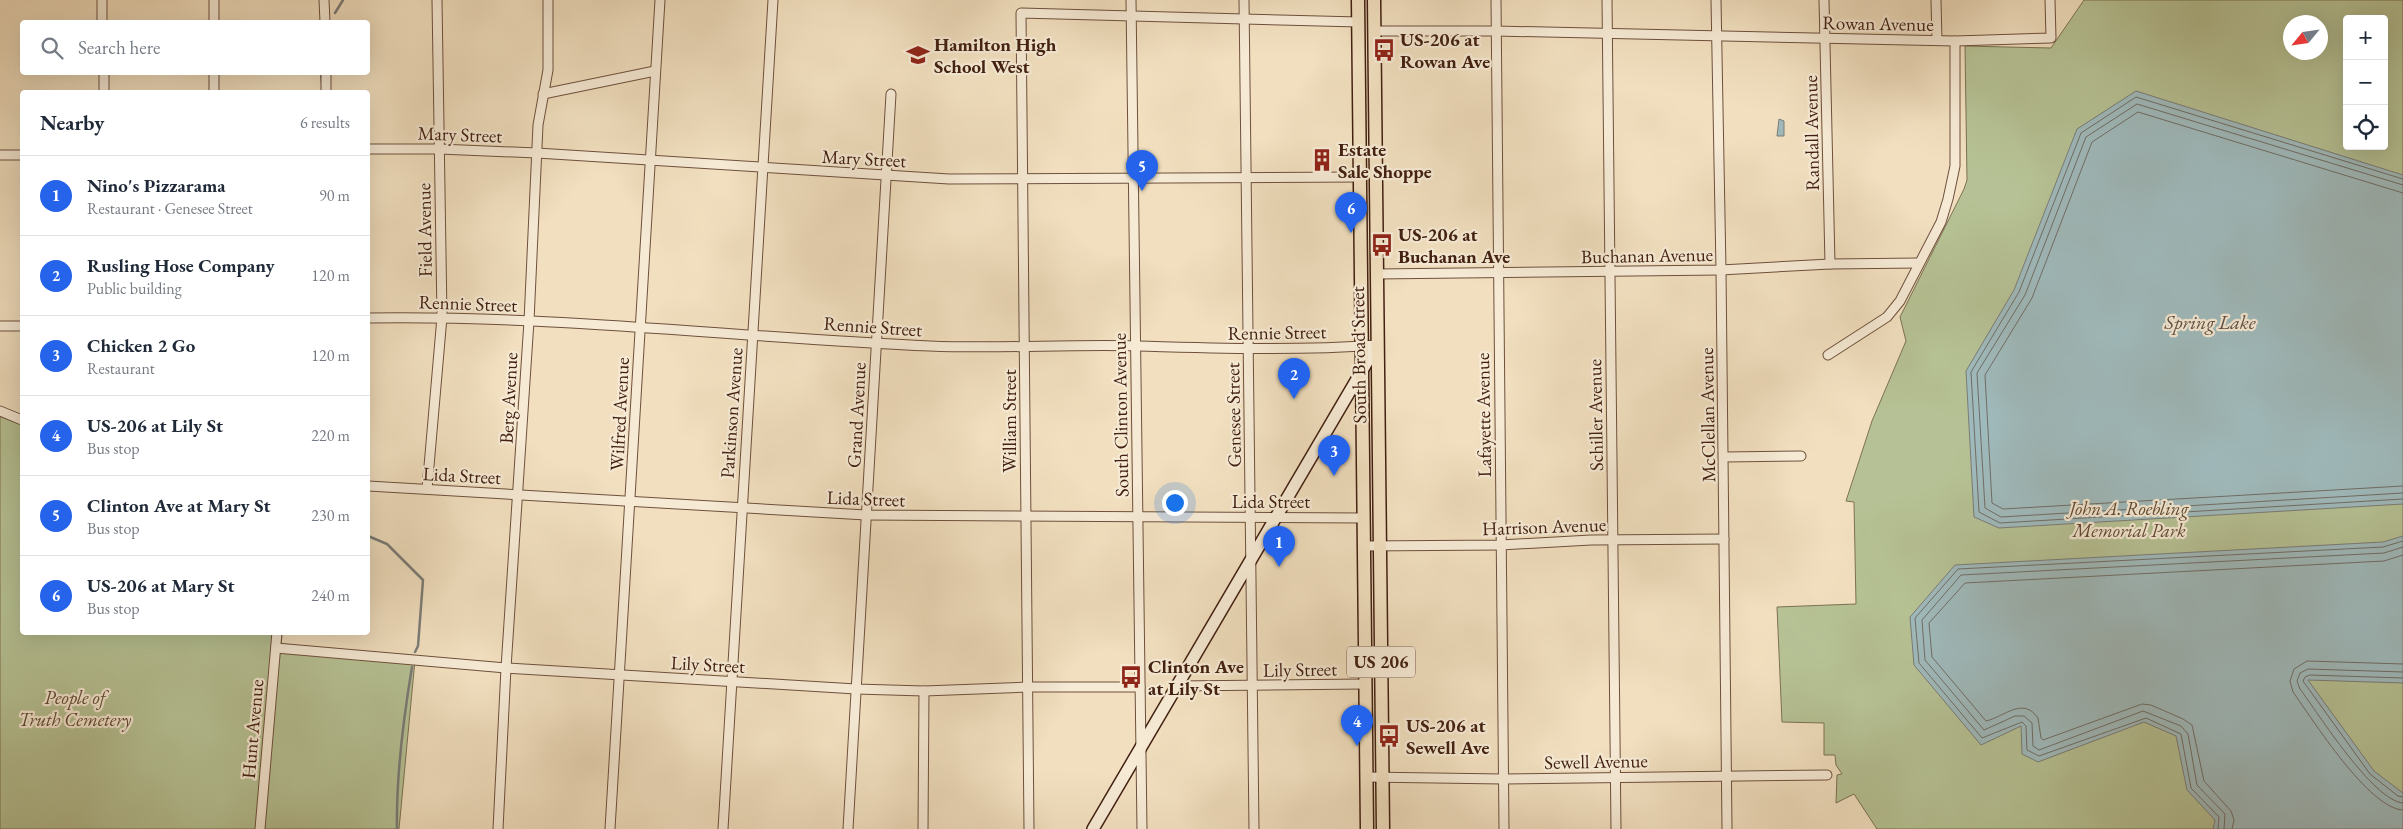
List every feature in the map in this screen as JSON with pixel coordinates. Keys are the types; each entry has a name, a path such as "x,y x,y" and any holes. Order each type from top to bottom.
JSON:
{"main road":[{"name":"South Broad Street","path":"1358,0 1367,829"},
{"name":"South Broad Street","path":"1374,0 1383,829"}],"street":[{"path":"102,0 102,20"},
{"path":"214,0 214,20"},
{"path":"324,0 324,20"},
{"name":"Field Avenue","path":"427,489 442,317 436,0"},
{"name":"Berg Avenue","path":"498,829 506,668 529,321 538,125 548,70 548,0"},
{"name":"Wilfred Avenue","path":"610,829 660,0"},
{"name":"Parkinson Avenue","path":"722,829 773,0"},
{"name":"South Clinton Avenue","path":"1131,0 1142,829"},
{"name":"Genesee Street","path":"1244,0 1254,829"},
{"name":"Lafayette Avenue","path":"1496,0 1497,273 1504,829"},
{"name":"Schiller Avenue","path":"1607,0 1616,829"},
{"name":"McClellan Avenue","path":"1716,0 1722,270 1727,829"},
{"name":"Randall Avenue","path":"1824,0 1830,264"},
{"path":"1936,0 1936,40"},
{"name":"Rowan Avenue","path":"1374,31 1496,31 1607,35 1716,35 1955,41 2051,38 2050,0"},
{"name":"William Street","path":"1029,829 1022,13 1132,16"},
{"path":"1132,16 1359,22"},
{"path":"1828,355 1887,317 1900,301 1941,222 1953,176 1955,41"},
{"path":"543,94 655,71"},
{"path":"104,75 104,90"},
{"path":"214,75 214,90"},
{"path":"326,75 326,90"},
{"name":"Grand Avenue","path":"848,829 891,94"},
{"name":"Mary Street","path":"370,149 439,149 537,153 650,162 949,179 1360,177"},
{"path":"0,155 20,155"},
{"name":"Buchanan Avenue","path":"1376,274 1722,270 1830,264 1919,263"},
{"name":"Rennie Street","path":"370,318 442,317 529,321 932,346 1136,346 1248,349 1377,345"},
{"path":"1362,318 1377,318"},
{"path":"0,326 20,326"},
{"path":"1093,829 1274,517 1330,428 1362,367 1377,345"},
{"path":"0,411 20,419"},
{"path":"1724,457 1801,456"},
{"name":"Lida Street","path":"370,486 866,515 1364,518"},
{"name":"Harrison Avenue","path":"1364,546 1501,545 1613,539 1724,538"},
{"name":"Hunt Avenue","path":"260,829 277,635"},
{"name":"Lily Street","path":"276,648 506,668 856,689 924,691 1028,687 1140,687"},
{"name":"Lily Street","path":"1176,686 1365,684"},
{"path":"923,829 924,691"},
{"name":"Sewell Avenue","path":"1366,777 1503,779 1827,775"}],"green space":[{"name":"John A. Roebling Memorial Park","path":"2084,0 2403,0 2403,829 1877,829 1854,794 1836,803 1837,775 1842,774 1836,765 1835,755 1824,755 1824,723 1782,722 1777,607 1856,604 1854,502 1846,501 1872,421 1906,341 1900,317 1967,180 1965,46 2051,48"},
{"name":"People of Truth Cemetery","path":"0,412 20,419 20,635 282,635 281,648 415,660 399,829 0,829"}],"water":[{"name":"Spring Lake","path":"2136,91 2403,175 2403,504 1999,528 1974,517 1966,371 2014,290 2077,129"},
{"path":"1779,119 1784,121 1784,136 1777,136"},
{"path":"2403,536 2403,683 2308,680 2374,771 2403,793 2403,829 2213,829 2215,820 2187,790 2176,736 2144,722 2038,762 2022,754 2021,726 1981,745 1914,665 1910,617 1955,565 2383,542"}],"waterway":[{"path":"335,13 343,0"},
{"path":"321,75 322,83"},
{"path":"370,537 387,544 423,580 418,646 415,652"},
{"path":"397,829 401,748 412,667"}],"place":[{"name":"US-206 at Rowan Ave","path":"1384,50"},
{"name":"Hamilton High School West","path":"918,55"},
{"name":"Estate Sale Shoppe","path":"1322,160"},
{"name":"Clinton Ave at Mary St","path":"1142,191"},
{"name":"US-206 at Mary St","path":"1351,233"},
{"name":"US-206 at Buchanan Ave","path":"1382,245"},
{"name":"Rusling Hose Company","path":"1294,399"},
{"name":"Chicken 2 Go","path":"1334,476"},
{"name":"Nino's Pizzarama","path":"1279,567"},
{"name":"Clinton Ave at Lily St","path":"1131,677"},
{"name":"US-206 at Sewell Ave","path":"1389,736"},
{"name":"US-206 at Lily St","path":"1357,746"}]}
